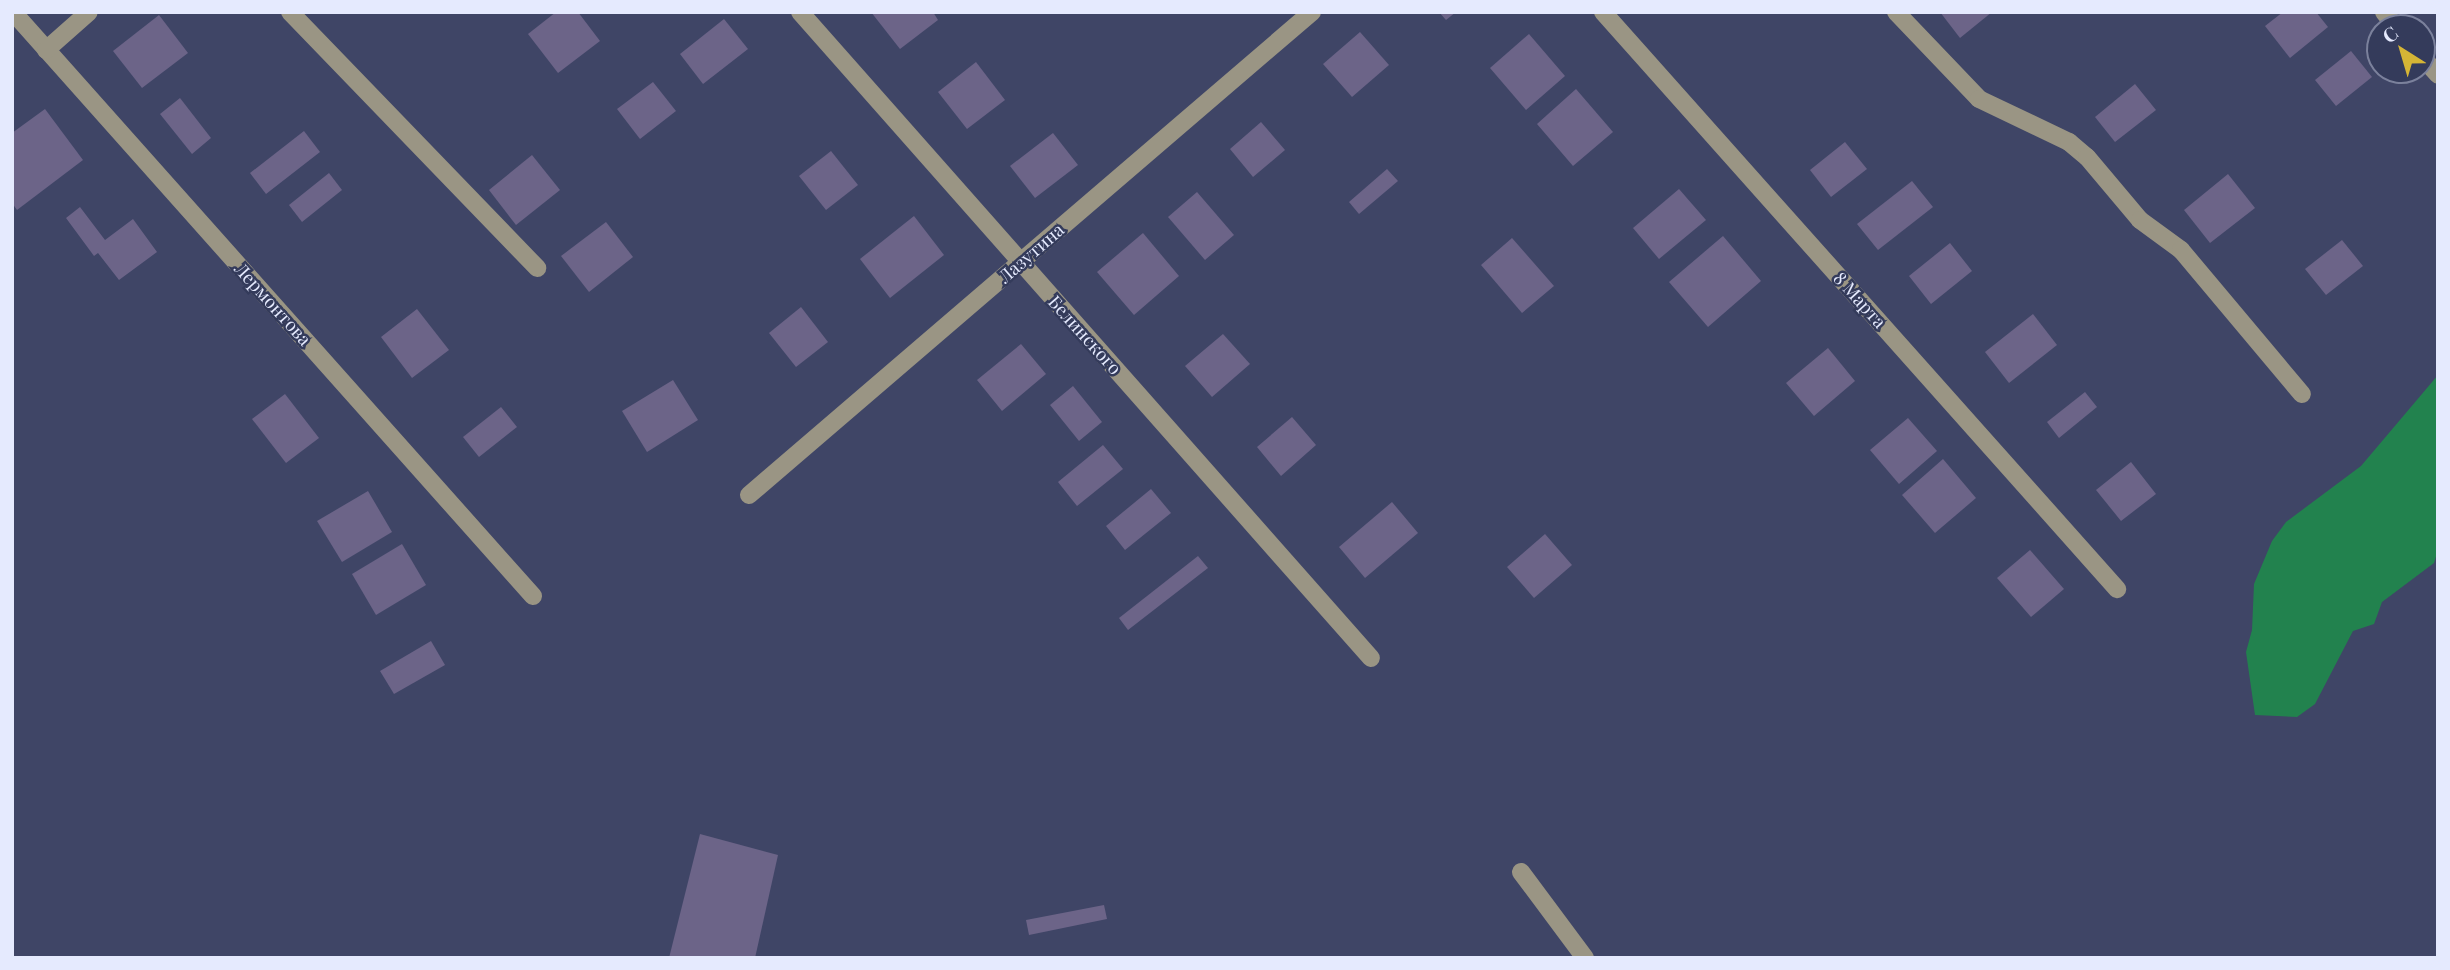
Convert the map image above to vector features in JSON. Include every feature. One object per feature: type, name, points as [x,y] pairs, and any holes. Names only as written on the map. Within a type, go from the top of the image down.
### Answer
[{"type":"street","name":"Лермонтова","points":[[13,12],[533,596]]},
{"type":"street","points":[[46,50],[89,12]]},
{"type":"street","points":[[290,12],[537,268]]},
{"type":"street","name":"Белинского","points":[[800,12],[1371,657]]},
{"type":"street","name":"Лазутина","points":[[749,495],[1312,12]]},
{"type":"street","name":"8 Марта","points":[[1603,12],[2117,589]]},
{"type":"street","points":[[1896,12],[1979,99],[2069,142],[2087,157],[2140,220],[2181,250],[2302,394]]},
{"type":"street","points":[[1521,872],[1585,958]]},
{"type":"shaded area","points":[[2438,375],[2438,550],[2434,563],[2382,602],[2374,624],[2353,631],[2315,704],[2297,717],[2255,715],[2246,652],[2252,630],[2254,584],[2272,541],[2286,522],[2361,466]]},
{"type":"building","points":[[556,12],[578,12],[600,41],[558,73],[528,34]]},
{"type":"building","points":[[871,12],[933,12],[938,20],[900,49]]},
{"type":"building","points":[[1439,12],[1456,12],[1446,20]]},
{"type":"building","points":[[1940,12],[1992,12],[1960,38]]},
{"type":"building","points":[[2283,12],[2316,12],[2328,27],[2290,58],[2265,26]]},
{"type":"building","points":[[159,15],[188,53],[142,88],[113,51]]},
{"type":"building","points":[[724,19],[748,49],[703,84],[680,54]]},
{"type":"building","points":[[1360,32],[1389,65],[1352,97],[1323,64]]},
{"type":"building","points":[[1529,34],[1565,76],[1526,110],[1490,68]]},
{"type":"building","points":[[2351,51],[2366,70],[2366,82],[2336,106],[2315,80]]},
{"type":"building","points":[[976,62],[1005,100],[967,129],[938,92]]},
{"type":"building","points":[[653,82],[676,111],[640,139],[617,109]]},
{"type":"building","points":[[2135,84],[2156,110],[2115,142],[2095,117]]},
{"type":"building","points":[[1576,89],[1613,132],[1573,166],[1537,124]]},
{"type":"building","points":[[180,98],[211,138],[192,154],[160,114]]},
{"type":"building","points":[[45,109],[83,160],[17,210],[12,203],[12,133]]},
{"type":"building","points":[[1261,122],[1285,150],[1253,177],[1230,149]]},
{"type":"building","points":[[304,131],[320,152],[266,194],[250,173]]},
{"type":"building","points":[[1053,133],[1078,165],[1035,198],[1010,166]]},
{"type":"building","points":[[1845,142],[1867,169],[1831,197],[1810,170]]},
{"type":"building","points":[[831,151],[858,185],[826,210],[799,176]]},
{"type":"building","points":[[532,155],[560,190],[516,225],[489,190]]},
{"type":"building","points":[[1387,169],[1398,181],[1359,214],[1349,202]]},
{"type":"building","points":[[329,173],[342,190],[302,222],[289,205]]},
{"type":"building","points":[[2228,174],[2255,208],[2210,243],[2184,210]]},
{"type":"building","points":[[1912,181],[1933,207],[1878,250],[1857,224]]},
{"type":"building","points":[[1679,189],[1706,220],[1659,259],[1633,228]]},
{"type":"building","points":[[1197,192],[1234,235],[1205,260],[1168,217]]},
{"type":"building","points":[[80,207],[105,240],[133,219],[157,252],[119,280],[98,253],[94,256],[66,218]]},
{"type":"building","points":[[914,216],[944,255],[890,298],[860,259]]},
{"type":"building","points":[[606,222],[633,257],[589,292],[561,256]]},
{"type":"building","points":[[1143,233],[1179,276],[1134,315],[1097,272]]},
{"type":"building","points":[[1723,236],[1761,281],[1708,327],[1669,282]]},
{"type":"building","points":[[1512,238],[1554,286],[1522,313],[1481,265]]},
{"type":"building","points":[[2342,240],[2363,266],[2326,295],[2305,269]]},
{"type":"building","points":[[1950,243],[1972,271],[1931,304],[1909,276]]},
{"type":"building","points":[[801,307],[828,342],[796,367],[769,333]]},
{"type":"building","points":[[417,309],[449,350],[412,378],[381,337]]},
{"type":"building","points":[[2033,314],[2057,345],[2009,383],[1985,352]]},
{"type":"building","points":[[1223,334],[1250,364],[1212,397],[1185,366]]},
{"type":"building","points":[[1021,344],[1046,374],[1002,411],[977,380]]},
{"type":"building","points":[[1828,348],[1855,381],[1814,416],[1786,383]]},
{"type":"building","points":[[673,380],[698,420],[647,452],[622,411]]},
{"type":"building","points":[[1073,386],[1102,422],[1079,441],[1050,405]]},
{"type":"building","points":[[2085,392],[2097,407],[2059,438],[2047,422]]},
{"type":"building","points":[[285,394],[319,438],[286,463],[252,419]]},
{"type":"building","points":[[501,407],[517,427],[479,457],[463,437]]},
{"type":"building","points":[[1292,417],[1316,445],[1281,476],[1257,447]]},
{"type":"building","points":[[1908,418],[1937,451],[1899,484],[1870,450]]},
{"type":"building","points":[[1103,445],[1123,469],[1077,506],[1058,482]]},
{"type":"building","points":[[1943,459],[1976,498],[1935,533],[1902,495]]},
{"type":"building","points":[[2131,462],[2156,494],[2121,521],[2096,490]]},
{"type":"building","points":[[1151,489],[1171,513],[1125,550],[1106,526]]},
{"type":"building","points":[[368,491],[392,532],[342,562],[317,521]]},
{"type":"building","points":[[1392,502],[1418,533],[1365,578],[1339,547]]},
{"type":"building","points":[[1545,534],[1572,565],[1534,598],[1507,567]]},
{"type":"building","points":[[402,544],[426,585],[376,615],[352,574]]},
{"type":"building","points":[[2030,550],[2064,589],[2031,617],[1997,578]]},
{"type":"building","points":[[1198,556],[1208,568],[1128,630],[1119,618]]},
{"type":"building","points":[[431,641],[445,665],[394,694],[380,671]]},
{"type":"building","points":[[700,834],[778,855],[755,958],[669,958]]},
{"type":"building","points":[[1104,905],[1107,919],[1029,935],[1026,920]]}]
